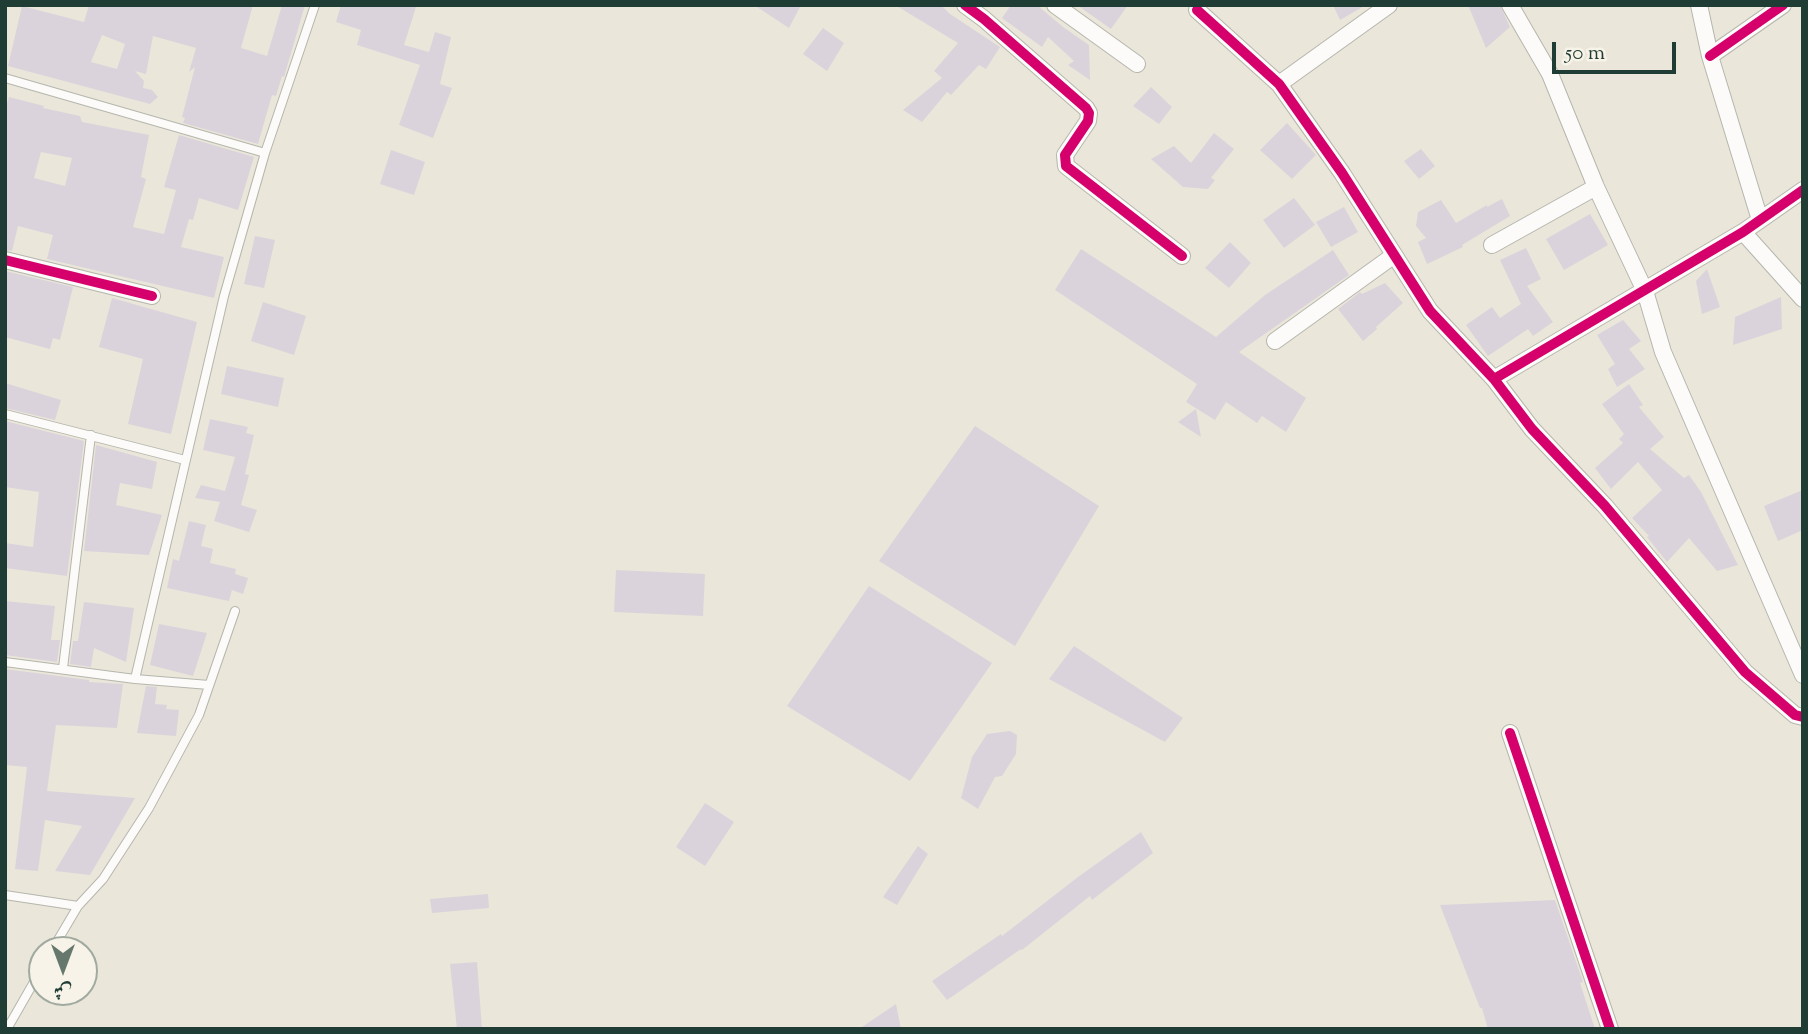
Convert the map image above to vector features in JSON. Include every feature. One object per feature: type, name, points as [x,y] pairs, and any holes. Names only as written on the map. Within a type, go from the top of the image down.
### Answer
[{"type":"street","points":[[965,5],[988,12],[1086,108],[1089,113],[1087,121],[1065,155],[1066,166],[1182,256]]},
{"type":"street","points":[[1055,5],[1136,64]]},
{"type":"street","points":[[1510,5],[1550,74],[1596,187],[1645,291],[1663,352],[1803,675]]},
{"type":"street","points":[[1699,5],[1710,56],[1760,220]]},
{"type":"street","points":[[1710,56],[1783,5]]},
{"type":"street","points":[[1279,84],[1388,6]]},
{"type":"street","points":[[1197,10],[1279,84],[1342,173],[1430,311],[1494,379],[1532,429],[1605,506],[1745,672],[1795,715],[1803,718]]},
{"type":"street","points":[[1492,245],[1596,187]]},
{"type":"street","points":[[1494,379],[1743,232],[1803,190]]},
{"type":"street","points":[[1743,232],[1803,299]]},
{"type":"street","points":[[1275,341],[1393,256]]},
{"type":"street","points":[[5,260],[152,296]]},
{"type":"street","points":[[1510,733],[1610,1029]]},
{"type":"lane","points":[[135,678],[224,296],[265,153],[315,5]]},
{"type":"lane","points":[[5,78],[265,153]]},
{"type":"lane","points":[[5,414],[185,460]]},
{"type":"lane","points":[[63,668],[91,435]]},
{"type":"lane","points":[[60,936],[78,906],[103,879],[149,808],[199,715],[235,611]]},
{"type":"lane","points":[[5,662],[209,685]]},
{"type":"lane","points":[[5,895],[78,906]]},
{"type":"lane","points":[[6,1029],[28,992]]},
{"type":"building","points":[[89,5],[253,5],[241,48],[267,56],[282,5],[305,5],[284,77],[282,76],[276,96],[272,95],[258,144],[183,123],[185,118],[182,117],[195,67],[189,72],[196,48],[153,36],[146,74],[135,71],[144,81],[143,88],[152,90],[158,97],[150,104],[8,66],[22,6],[84,22]],"holes":[[[102,35],[125,44],[117,69],[91,62]]]},
{"type":"building","points":[[341,5],[416,7],[404,45],[429,52],[435,32],[451,37],[440,84],[452,88],[433,138],[399,125],[420,65],[357,45],[361,30],[336,22]]},
{"type":"building","points":[[754,5],[801,5],[789,28]]},
{"type":"building","points":[[895,5],[941,5],[950,14],[1000,47],[986,69],[979,65],[951,95],[947,92],[922,122],[903,110],[942,78],[934,71],[958,43]]},
{"type":"building","points":[[1011,5],[1037,5],[1089,45],[1090,80],[1068,65],[1074,61],[1048,37],[1042,47],[1002,18]]},
{"type":"building","points":[[1077,5],[1128,5],[1111,29]]},
{"type":"building","points":[[1333,5],[1366,5],[1340,20]]},
{"type":"building","points":[[1468,5],[1500,5],[1510,27],[1486,48]]},
{"type":"building","points":[[823,28],[844,43],[827,71],[803,54]]},
{"type":"building","points":[[1151,87],[1172,107],[1159,124],[1133,106]]},
{"type":"building","points":[[9,97],[80,116],[82,122],[149,135],[141,177],[146,179],[133,227],[164,234],[176,190],[164,187],[179,135],[254,157],[238,210],[199,198],[193,220],[189,219],[181,247],[224,257],[214,298],[47,259],[53,235],[18,226],[12,251],[5,250],[5,110]],"holes":[[[41,152],[72,158],[65,186],[34,178]]]},
{"type":"building","points":[[1287,123],[1316,155],[1292,179],[1260,150]]},
{"type":"building","points":[[1214,133],[1234,149],[1211,178],[1215,180],[1208,189],[1183,187],[1151,159],[1174,146],[1191,163]]},
{"type":"building","points":[[1421,149],[1435,166],[1419,179],[1404,161]]},
{"type":"building","points":[[391,150],[425,162],[414,195],[380,184]]},
{"type":"building","points":[[1294,198],[1315,225],[1284,248],[1263,220]]},
{"type":"building","points":[[1502,199],[1510,216],[1462,245],[1463,247],[1427,264],[1418,242],[1426,238],[1416,226],[1418,212],[1441,200],[1456,223]]},
{"type":"building","points":[[1344,207],[1358,232],[1331,247],[1316,222]]},
{"type":"building","points":[[1590,214],[1608,245],[1564,270],[1546,239]]},
{"type":"building","points":[[255,236],[275,240],[264,288],[244,284]]},
{"type":"building","points":[[1230,242],[1251,263],[1229,288],[1205,268]]},
{"type":"building","points":[[1526,248],[1541,279],[1527,286],[1553,322],[1533,336],[1528,329],[1488,356],[1466,325],[1492,307],[1500,318],[1521,304],[1500,260]]},
{"type":"building","points":[[1081,249],[1216,337],[1265,295],[1333,250],[1349,275],[1239,352],[1306,398],[1286,432],[1262,416],[1257,423],[1226,402],[1215,420],[1186,402],[1197,384],[1055,290]]},
{"type":"building","points":[[1707,269],[1720,307],[1702,314],[1696,281]]},
{"type":"building","points":[[5,271],[73,287],[60,340],[53,338],[50,349],[5,337]]},
{"type":"building","points":[[1385,283],[1403,303],[1363,341],[1338,309],[1360,292],[1362,294]]},
{"type":"building","points":[[1781,297],[1782,329],[1733,345],[1735,317]]},
{"type":"building","points":[[112,298],[197,322],[171,434],[128,424],[143,359],[99,347]]},
{"type":"building","points":[[263,302],[306,316],[294,355],[251,341]]},
{"type":"building","points":[[1623,320],[1641,341],[1629,349],[1645,369],[1617,387],[1608,369],[1615,364],[1597,335]]},
{"type":"building","points":[[227,366],[284,378],[278,407],[221,394]]},
{"type":"building","points":[[5,383],[61,400],[55,420],[5,408]]},
{"type":"building","points":[[1629,384],[1643,405],[1639,407],[1664,437],[1650,449],[1684,478],[1689,475],[1701,492],[1738,565],[1717,571],[1689,538],[1667,562],[1632,518],[1662,490],[1638,462],[1611,489],[1595,468],[1623,443],[1619,439],[1624,434],[1602,404]]},
{"type":"building","points":[[1196,409],[1201,437],[1178,422]]},
{"type":"building","points":[[210,419],[248,427],[246,433],[254,435],[245,474],[249,475],[241,505],[257,510],[249,532],[214,521],[220,502],[195,498],[201,485],[225,491],[235,457],[203,450]]},
{"type":"building","points":[[5,421],[84,441],[67,576],[5,568],[5,543],[33,547],[39,492],[5,487]]},
{"type":"building","points":[[975,426],[1099,506],[1015,646],[879,561]]},
{"type":"building","points":[[96,445],[157,462],[152,489],[120,483],[116,505],[162,515],[149,555],[84,551]]},
{"type":"building","points":[[1803,490],[1803,530],[1778,541],[1764,506]]},
{"type":"building","points":[[189,521],[206,525],[201,546],[213,549],[210,563],[236,569],[235,574],[248,578],[243,594],[232,590],[229,601],[167,588],[173,559],[179,561]]},
{"type":"building","points":[[616,570],[705,574],[703,616],[614,612]]},
{"type":"building","points":[[869,586],[992,663],[910,781],[787,706]]},
{"type":"building","points":[[5,601],[55,606],[51,640],[60,640],[57,662],[5,655]]},
{"type":"building","points":[[84,602],[134,608],[126,662],[94,648],[91,667],[70,664],[73,641],[78,641]]},
{"type":"building","points":[[159,624],[207,633],[193,676],[150,665]]},
{"type":"building","points":[[1074,646],[1183,718],[1165,742],[1049,679]]},
{"type":"building","points":[[5,669],[89,682],[123,684],[117,728],[56,725],[47,791],[135,798],[90,875],[55,871],[82,826],[45,820],[38,871],[15,869],[27,767],[5,765]]},
{"type":"building","points":[[146,686],[157,687],[155,704],[167,705],[166,709],[179,710],[176,736],[137,733]]},
{"type":"building","points":[[1010,731],[1017,735],[1016,754],[1002,776],[995,777],[978,809],[961,798],[972,757],[987,734]]},
{"type":"building","points":[[705,803],[734,822],[705,866],[676,847]]},
{"type":"building","points":[[1141,832],[1153,853],[1092,900],[1090,896],[1022,950],[947,1000],[932,981],[1001,934],[1002,936]]},
{"type":"building","points":[[918,846],[928,854],[897,905],[883,897]]},
{"type":"building","points":[[488,894],[489,908],[432,913],[430,899]]},
{"type":"building","points":[[1555,900],[1583,982],[1580,983],[1595,1029],[1488,1029],[1440,905]]},
{"type":"building","points":[[477,962],[482,1029],[457,1029],[450,964]]},
{"type":"building","points":[[896,1004],[901,1029],[859,1029]]},
{"type":"cycle path","points":[[965,5],[1086,108],[1089,113],[1088,121],[1065,155],[1066,166],[1182,256]]},
{"type":"cycle path","points":[[1710,56],[1783,5]]},
{"type":"cycle path","points":[[1197,10],[1279,84],[1342,173],[1430,311],[1494,379],[1532,429],[1605,506],[1745,672],[1795,715],[1803,717]]},
{"type":"cycle path","points":[[1494,379],[1743,232],[1803,190]]},
{"type":"cycle path","points":[[5,260],[152,296]]},
{"type":"cycle path","points":[[1510,733],[1610,1029]]}]
